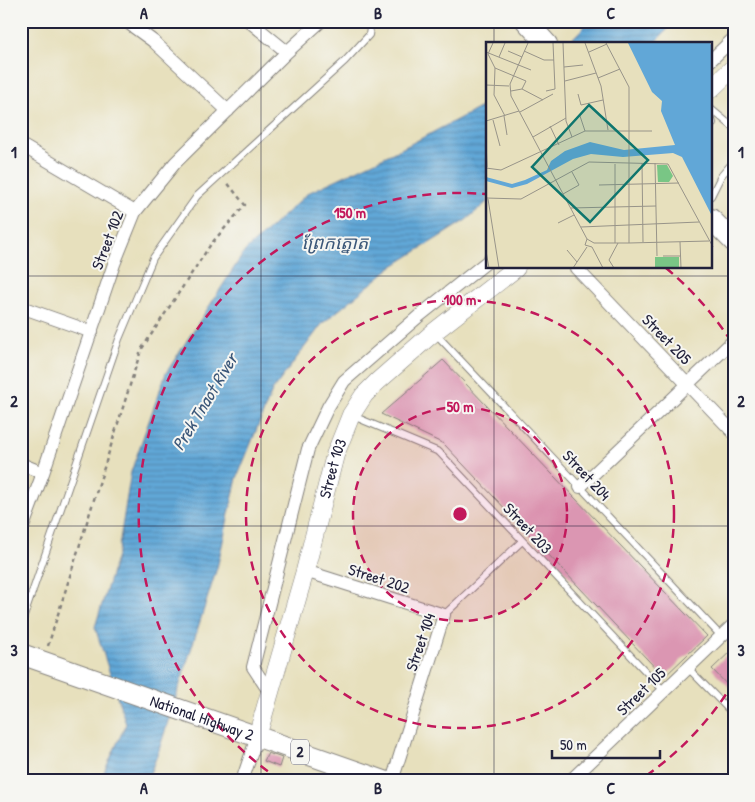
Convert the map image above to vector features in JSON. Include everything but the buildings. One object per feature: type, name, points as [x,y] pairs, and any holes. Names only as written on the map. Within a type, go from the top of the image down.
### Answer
[{"type":"main road","points":[[526,21],[545,42]]},
{"type":"main road","points":[[712,220],[734,242]]},
{"type":"main road","name":"National Highway 2","points":[[21,654],[384,781]]},
{"type":"street","points":[[249,21],[288,52]]},
{"type":"street","name":"Street 102","points":[[21,532],[92,332],[114,264],[135,212],[176,163],[321,21]]},
{"type":"street","points":[[131,25],[153,41],[228,111]]},
{"type":"street","points":[[712,59],[734,38]]},
{"type":"street","points":[[712,88],[734,67]]},
{"type":"street","points":[[21,145],[135,212]]},
{"type":"street","points":[[270,693],[253,667],[308,449],[328,406],[344,381],[419,316],[486,263]]},
{"type":"street","name":"Street 103","points":[[257,737],[336,455],[351,415],[364,395],[434,332],[515,269]]},
{"type":"street","name":"Street 205","points":[[577,269],[734,433]]},
{"type":"street","points":[[21,307],[92,332]]},
{"type":"street","points":[[580,487],[734,340]]},
{"type":"street","points":[[21,464],[43,473]]},
{"type":"street","name":"Street 202","points":[[305,571],[444,616]]},
{"type":"street","name":"Street 104","points":[[392,781],[444,616]]},
{"type":"street","name":"Street 105","points":[[570,781],[734,624]]},
{"type":"street","points":[[242,781],[257,737]]},
{"type":"lane","points":[[21,626],[119,339],[153,258],[197,196],[345,61],[369,35],[371,21]]},
{"type":"lane","points":[[712,110],[734,128]]},
{"type":"lane","points":[[712,194],[721,176],[734,161]]},
{"type":"lane","name":"Street 204","points":[[434,332],[721,636]]},
{"type":"lane","name":"Street 203","points":[[351,415],[439,452],[664,691]]},
{"type":"lane","name":"Street 104","points":[[444,616],[522,542]]},
{"type":"lane","points":[[688,668],[734,715]]},
{"type":"path","points":[[48,663],[140,350],[211,244],[245,205],[220,174]]},
{"type":"water","points":[[590,21],[676,21],[655,42],[569,42]]},
{"type":"water","name":"ព្រែកត្នោត","points":[[486,105],[486,203],[466,220],[390,268],[322,324],[272,391],[237,478],[217,568],[158,753],[147,781],[100,781],[126,724],[95,627],[118,552],[131,472],[166,373],[245,251],[308,193],[401,149]]},
{"type":"water label","name":"Prek Tnaot River","points":[[205,402]]}]
